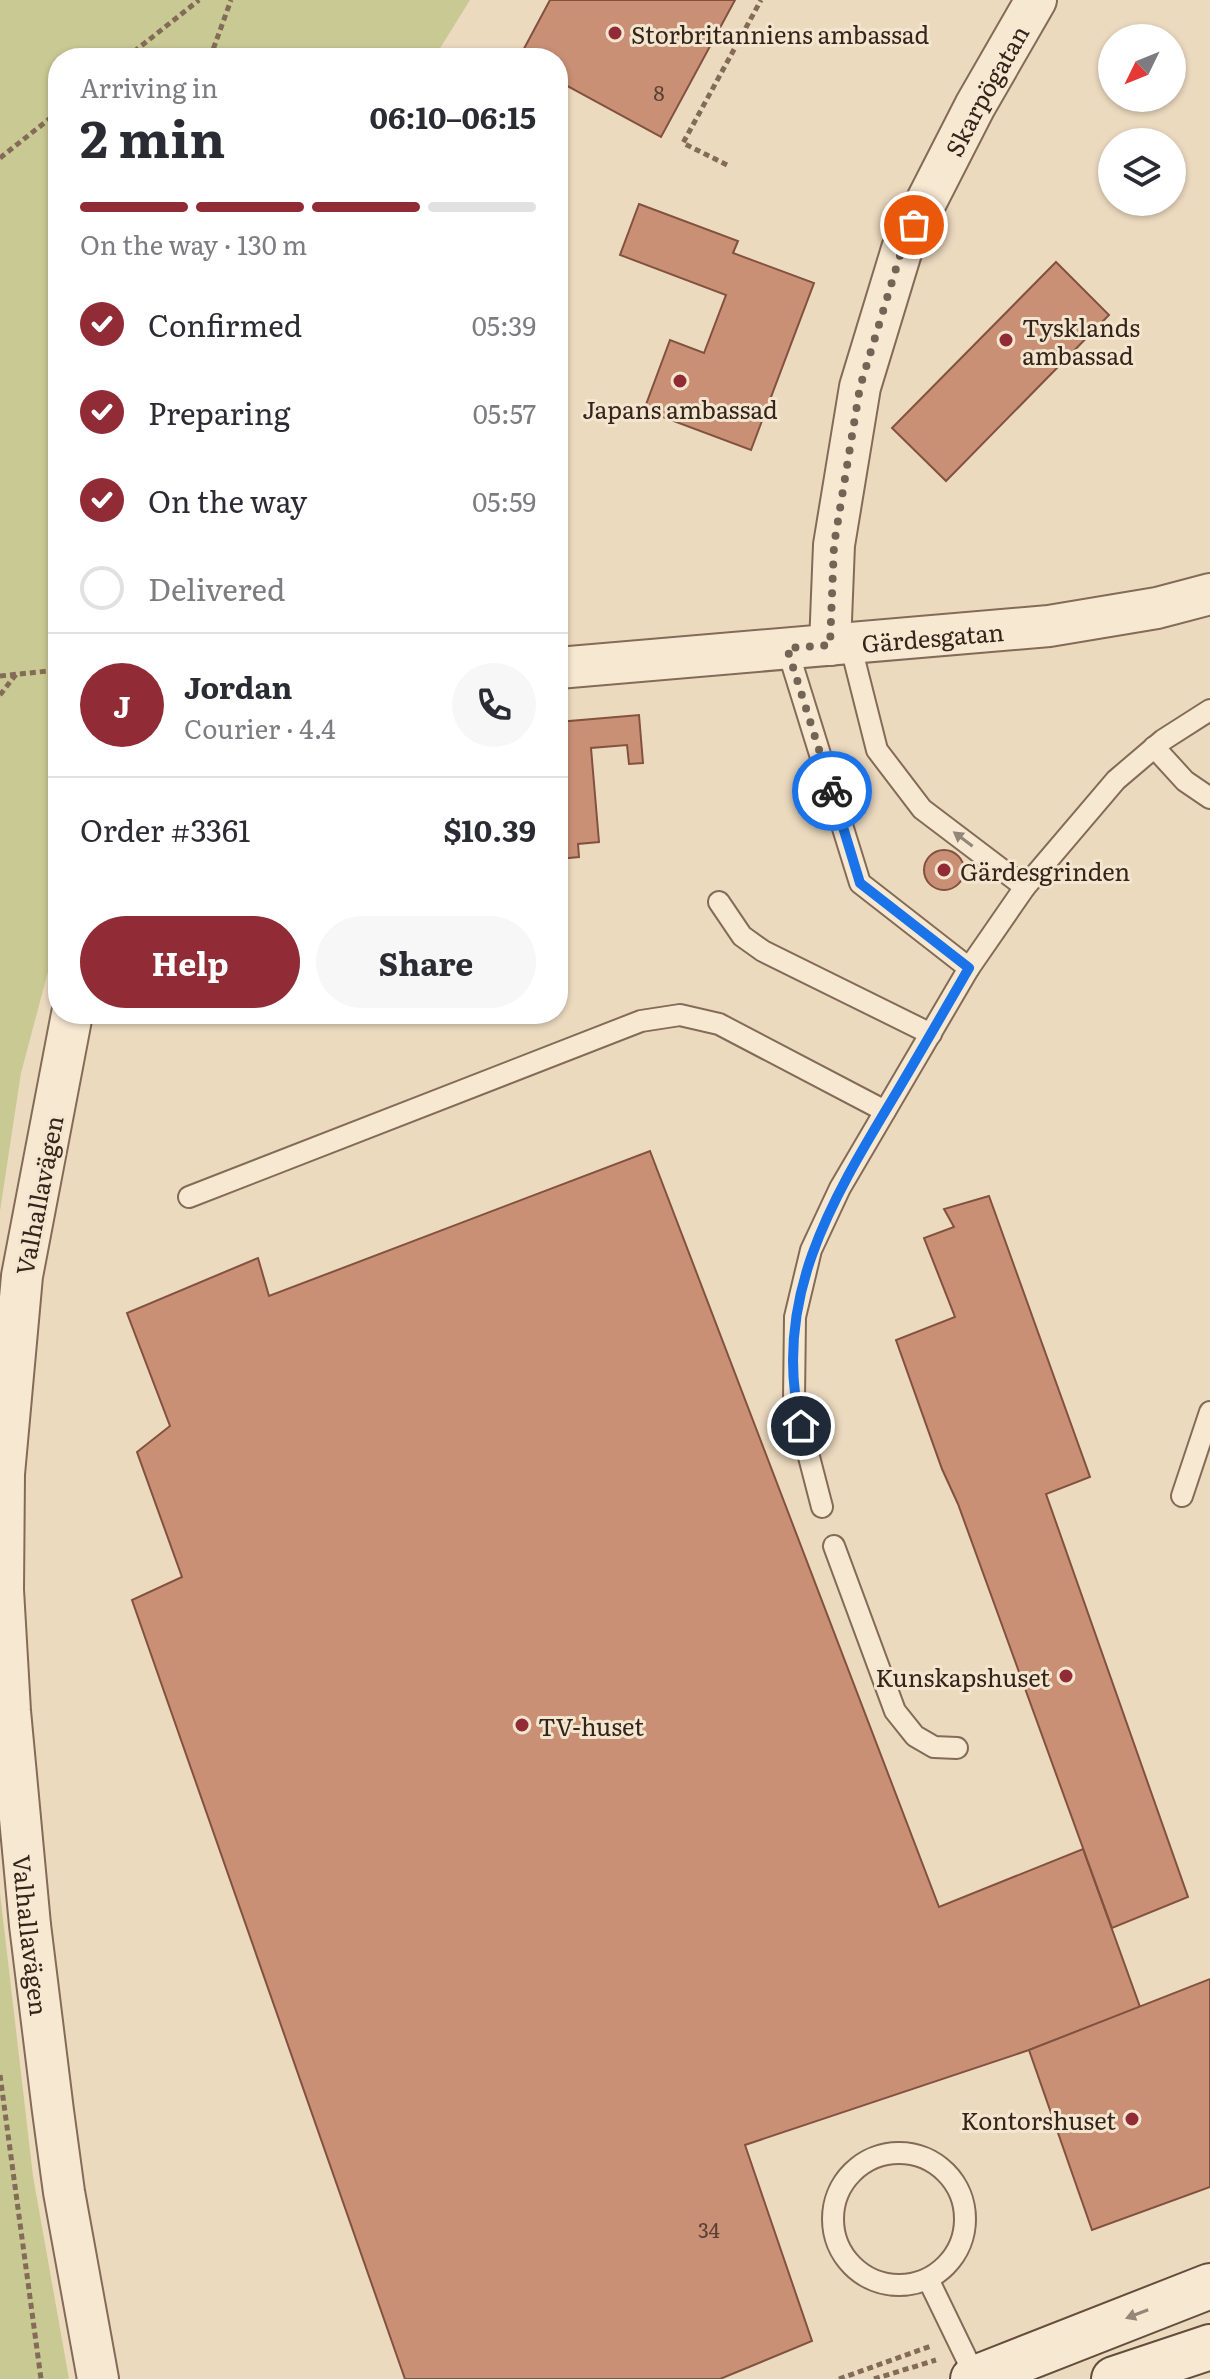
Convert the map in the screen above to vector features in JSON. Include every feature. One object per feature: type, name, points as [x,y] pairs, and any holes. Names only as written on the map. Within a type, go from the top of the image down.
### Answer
[{"type":"street","name":"Skarpögatan","points":[[840,644],[834,545],[860,387],[902,249],[975,106],[1036,0]]},
{"type":"street","name":"Gärdesgatan","points":[[568,667],[1049,626],[1157,608],[1210,594]]},
{"type":"street","name":"Valhallavägen","points":[[70,1024],[22,1276],[4,1474],[3,1590],[11,1726],[30,1925],[64,2192],[98,2379]]},
{"type":"street","points":[[975,2379],[1210,2286]]},
{"type":"street","points":[[1114,2379],[1210,2347]]},
{"type":"lane","points":[[840,644],[877,750],[922,809],[1025,887]]},
{"type":"lane","points":[[787,648],[860,883],[969,968]]},
{"type":"lane","points":[[822,1507],[794,1399],[795,1317],[811,1250],[840,1188],[969,968],[1025,887],[1116,780],[1154,747],[1210,710]]},
{"type":"lane","points":[[1154,747],[1185,781],[1210,798]]},
{"type":"lane","points":[[719,902],[742,936],[763,951],[931,1034]]},
{"type":"lane","points":[[189,1197],[641,1021],[680,1015],[719,1024],[885,1111]]},
{"type":"lane","points":[[1182,1496],[1210,1412]]},
{"type":"lane","points":[[834,1546],[895,1711],[915,1736],[934,1747],[957,1748]]},
{"type":"lane","points":[[889,2154],[910,2154],[930,2160],[947,2172],[958,2190],[965,2210],[964,2231],[957,2250],[945,2267],[928,2279],[906,2285],[883,2283],[862,2274],[846,2258],[836,2237],[833,2215],[839,2192],[851,2174],[869,2160],[889,2154]]},
{"type":"lane","points":[[928,2279],[975,2379]]},
{"type":"path","points":[[139,48],[199,0]]},
{"type":"path","points":[[214,48],[231,0]]},
{"type":"path","points":[[727,165],[683,143],[761,0]]},
{"type":"path","points":[[0,158],[48,120]]},
{"type":"path","points":[[0,676],[48,670]]},
{"type":"path","points":[[0,695],[17,672]]},
{"type":"path","points":[[0,2075],[41,2379]]},
{"type":"path","points":[[895,2371],[898,2379]]},
{"type":"green space","points":[[0,0],[470,0],[440,48],[48,48],[48,972],[21,1073],[0,1211]]},
{"type":"green space","points":[[0,1893],[33,2176],[69,2379],[0,2379]]},
{"type":"building","points":[[550,0],[735,0],[661,137],[568,86],[568,48],[524,48]]},
{"type":"building","points":[[639,204],[738,241],[733,253],[814,283],[751,450],[644,410],[670,340],[704,353],[726,295],[620,255]]},
{"type":"building","points":[[1056,262],[1109,315],[946,481],[892,428]]},
{"type":"building","points":[[639,715],[643,763],[629,764],[627,745],[591,748],[599,842],[578,844],[579,857],[568,858],[568,721]]},
{"type":"building","name":"Gärdesgrinden","points":[[944,850],[958,856],[964,870],[958,884],[944,890],[930,884],[924,870],[930,856]]},
{"type":"building","name":"TV-huset","points":[[650,1151],[939,1907],[1083,1849],[1140,2007],[1029,2050],[745,2145],[812,2341],[720,2379],[405,2379],[132,1600],[182,1577],[137,1452],[170,1426],[127,1313],[258,1258],[269,1296]]},
{"type":"building","name":"Kunskapshuset","points":[[989,1196],[1090,1477],[1046,1494],[1188,1897],[1112,1928],[896,1340],[955,1317],[924,1238],[954,1227],[944,1209]]},
{"type":"building","name":"Kontorshuset","points":[[1210,1979],[1210,2187],[1092,2230],[1029,2050]]},
{"type":"way so far","points":[[832,791],[787,648],[830,645],[834,545],[860,387],[902,249],[914,225]]},
{"type":"place","name":"Storbritanniens ambassad","points":[[615,33]]},
{"type":"place","name":"Tysklands ambassad","points":[[1006,340]]},
{"type":"place","name":"Japans ambassad","points":[[680,381]]},
{"type":"place","name":"Gärdesgrinden","points":[[944,870]]},
{"type":"place","name":"Kunskapshuset","points":[[1066,1676]]},
{"type":"place","name":"TV-huset","points":[[522,1725]]},
{"type":"place","name":"Kontorshuset","points":[[1132,2119]]},
{"type":"route","points":[[801,1426],[794,1399],[795,1317],[811,1250],[840,1188],[969,968],[860,883],[832,791]]}]
